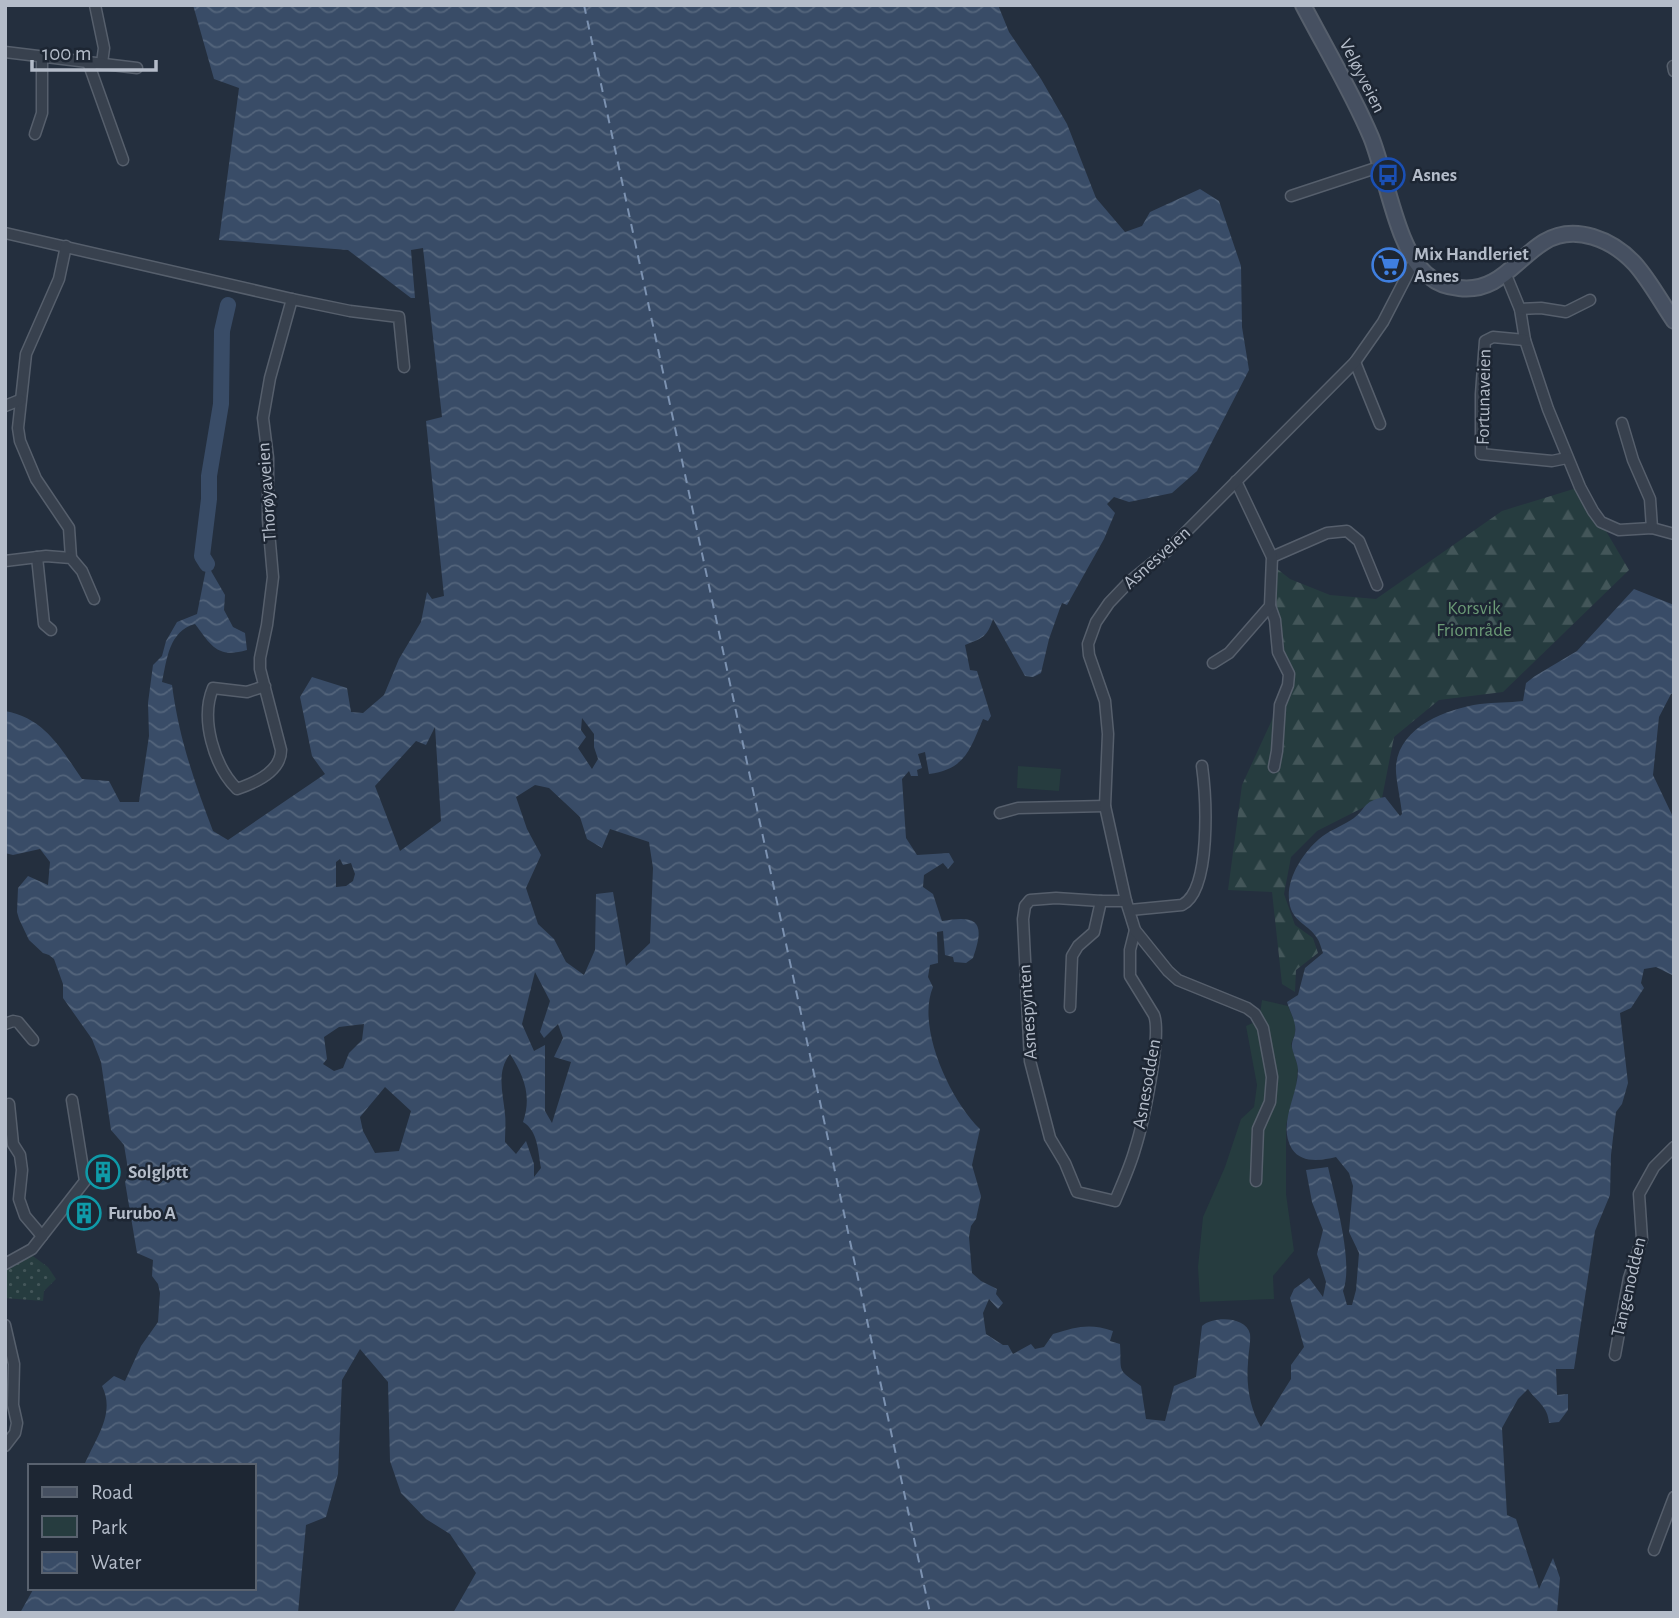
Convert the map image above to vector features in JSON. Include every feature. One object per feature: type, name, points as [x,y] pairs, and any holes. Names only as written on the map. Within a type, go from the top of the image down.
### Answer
[{"type":"main road","name":"Veløyveien","points":[[1303,5],[1363,121],[1382,166],[1414,262]]},
{"type":"main road","points":[[1414,262],[1430,278],[1452,288],[1481,288],[1506,275],[1545,242],[1566,235],[1589,236],[1612,244],[1635,264],[1674,321]]},
{"type":"street","points":[[96,5],[103,48],[102,63]]},
{"type":"street","points":[[5,52],[136,68]]},
{"type":"street","points":[[35,134],[42,113],[43,57]]},
{"type":"street","points":[[88,62],[122,160]]},
{"type":"street","points":[[1291,196],[1382,166]]},
{"type":"street","points":[[5,233],[292,299],[350,311],[400,317],[404,367]]},
{"type":"street","points":[[66,246],[59,279],[26,354],[18,428],[20,440],[36,479],[67,525],[71,558]]},
{"type":"street","name":"Asnesveien","points":[[1256,1181],[1258,1129],[1270,1102],[1272,1087],[1270,1064],[1259,1020],[1247,1008],[1178,980],[1135,930],[1105,806],[1107,716],[1100,681],[1089,655],[1088,644],[1090,634],[1109,603],[1167,551],[1355,362],[1383,322],[1414,262]]},
{"type":"street","points":[[1506,275],[1520,310],[1525,340],[1540,387],[1567,458],[1581,490],[1601,522],[1619,530],[1652,528],[1674,534]]},
{"type":"street","name":"Thorøyaveien","points":[[265,687],[247,692],[214,688],[210,696],[208,716],[216,754],[237,789],[272,770],[281,757],[260,658],[273,577],[268,520],[268,458],[263,418],[270,377],[292,299]]},
{"type":"street","points":[[1520,310],[1541,308],[1566,312],[1590,300]]},
{"type":"street","name":"Fortunaveien","points":[[1525,340],[1493,337],[1485,341],[1481,394],[1481,454],[1552,460],[1567,458]]},
{"type":"street","points":[[1355,362],[1380,424]]},
{"type":"street","points":[[5,406],[20,400]]},
{"type":"street","points":[[1622,423],[1633,460],[1650,499],[1652,528]]},
{"type":"street","points":[[1236,481],[1272,557],[1270,606],[1275,620],[1278,652],[1289,674],[1288,685],[1280,705],[1274,767]]},
{"type":"street","points":[[1272,557],[1327,533],[1347,531],[1359,541],[1377,585]]},
{"type":"street","points":[[37,557],[44,624],[51,631]]},
{"type":"street","points":[[5,561],[37,557],[71,558],[82,571],[94,599]]},
{"type":"street","points":[[1213,663],[1229,653],[1270,606]]},
{"type":"street","name":"Asnespynten","points":[[1115,1200],[1077,1192],[1051,1138],[1030,1061],[1023,919],[1025,906],[1030,900],[1056,898],[1128,906],[1182,905],[1188,902],[1200,880],[1206,812],[1202,766]]},
{"type":"street","points":[[1000,813],[1018,808],[1105,806]]},
{"type":"street","points":[[1070,1007],[1072,956],[1078,946],[1094,932],[1101,901]]},
{"type":"street","name":"Asnesodden","points":[[1115,1200],[1135,1149],[1157,1045],[1157,1021],[1130,976],[1130,950],[1135,930]]},
{"type":"street","points":[[5,1024],[18,1022],[33,1040]]},
{"type":"street","points":[[5,1264],[32,1249],[85,1181],[72,1100]]},
{"type":"street","points":[[9,1104],[13,1144],[20,1155],[22,1170],[19,1199],[25,1216],[42,1236]]},
{"type":"street","name":"Tangenodden","points":[[1615,1355],[1629,1278],[1642,1239],[1639,1194],[1654,1167],[1674,1147]]},
{"type":"street","points":[[5,1325],[14,1364],[13,1405],[17,1423],[15,1433],[5,1446]]},
{"type":"street","points":[[1654,1550],[1674,1497]]},
{"type":"green space","name":"Korsvik Friområde","points":[[1580,487],[1629,570],[1503,692],[1439,700],[1394,737],[1382,798],[1317,831],[1291,857],[1284,894],[1295,925],[1313,938],[1318,953],[1296,970],[1295,992],[1282,984],[1272,892],[1228,890],[1242,785],[1288,685],[1279,656],[1271,564],[1290,579],[1330,595],[1376,599],[1502,511]]},
{"type":"green space","points":[[1018,766],[1061,769],[1059,791],[1017,788]]},
{"type":"green space","points":[[1262,1000],[1288,1006],[1295,1023],[1291,1044],[1298,1067],[1286,1125],[1286,1194],[1294,1251],[1273,1276],[1274,1299],[1200,1302],[1198,1267],[1203,1217],[1225,1167],[1241,1119],[1254,1107],[1257,1085],[1246,1026],[1259,1020]]},
{"type":"green space","points":[[30,1254],[48,1267],[56,1279],[44,1291],[43,1301],[5,1298],[5,1266]]},
{"type":"water","points":[[193,5],[998,5],[1009,32],[1067,124],[1096,198],[1125,232],[1142,226],[1150,212],[1200,189],[1219,201],[1241,266],[1242,327],[1249,370],[1197,471],[1172,493],[1129,502],[1114,497],[1107,504],[1115,513],[1104,539],[1067,605],[1062,603],[1049,639],[1041,673],[1033,677],[1025,676],[993,619],[984,636],[965,645],[970,670],[977,671],[991,716],[988,721],[983,719],[965,756],[951,768],[929,774],[925,752],[918,754],[922,768],[917,770],[918,776],[911,776],[909,771],[902,779],[906,838],[917,855],[949,853],[954,862],[948,869],[943,863],[924,875],[923,887],[933,894],[942,921],[971,920],[978,928],[979,936],[973,958],[966,963],[954,962],[953,957],[945,955],[943,931],[937,932],[938,963],[930,965],[928,977],[933,987],[929,1003],[932,1042],[947,1082],[980,1129],[972,1165],[981,1196],[969,1237],[972,1273],[997,1289],[996,1294],[1003,1303],[998,1309],[989,1299],[983,1313],[986,1334],[1003,1345],[1008,1345],[1013,1354],[1031,1344],[1035,1349],[1044,1347],[1053,1334],[1069,1329],[1090,1327],[1113,1331],[1110,1341],[1120,1344],[1123,1372],[1141,1386],[1146,1419],[1165,1421],[1174,1386],[1196,1377],[1202,1326],[1221,1319],[1242,1324],[1250,1334],[1248,1388],[1261,1427],[1291,1379],[1291,1365],[1304,1347],[1290,1298],[1294,1289],[1309,1278],[1323,1297],[1326,1282],[1317,1254],[1323,1230],[1312,1202],[1306,1170],[1328,1167],[1345,1248],[1346,1279],[1343,1291],[1347,1305],[1352,1305],[1359,1253],[1349,1232],[1353,1186],[1349,1173],[1336,1157],[1317,1160],[1300,1157],[1292,1149],[1288,1139],[1287,1120],[1298,1070],[1292,1047],[1295,1025],[1287,1002],[1298,995],[1305,968],[1323,953],[1317,938],[1295,916],[1290,906],[1289,888],[1300,861],[1319,839],[1351,820],[1372,801],[1385,797],[1400,816],[1402,814],[1396,771],[1399,752],[1415,731],[1426,722],[1467,706],[1523,701],[1526,683],[1577,651],[1634,589],[1674,605],[1674,693],[1659,717],[1653,775],[1674,819],[1674,976],[1656,967],[1644,969],[1641,983],[1644,988],[1631,1008],[1620,1013],[1628,1083],[1622,1104],[1616,1112],[1610,1195],[1595,1231],[1574,1369],[1556,1369],[1557,1395],[1568,1394],[1568,1410],[1559,1422],[1549,1423],[1544,1408],[1528,1389],[1518,1399],[1502,1428],[1507,1515],[1516,1519],[1539,1589],[1553,1558],[1560,1578],[1557,1613],[453,1613],[476,1573],[450,1534],[426,1519],[401,1493],[390,1461],[388,1382],[360,1349],[342,1380],[338,1474],[326,1517],[306,1525],[298,1613],[20,1613],[33,1590],[256,1590],[256,1464],[85,1464],[102,1426],[107,1407],[102,1386],[114,1376],[125,1381],[141,1346],[158,1322],[160,1293],[152,1276],[153,1260],[137,1253],[125,1182],[129,1175],[124,1145],[111,1130],[101,1062],[92,1039],[63,998],[63,984],[54,959],[29,940],[17,912],[18,888],[28,876],[48,885],[50,862],[40,849],[13,855],[5,853],[5,711],[31,720],[51,736],[82,779],[109,781],[120,802],[139,802],[149,736],[148,703],[153,665],[162,656],[166,641],[177,622],[197,614],[207,564],[225,595],[224,610],[233,627],[245,633],[247,650],[228,653],[216,648],[195,624],[174,639],[162,682],[172,685],[188,759],[213,831],[228,840],[325,774],[312,756],[300,697],[312,677],[347,688],[351,712],[363,713],[384,695],[399,659],[421,622],[427,592],[432,599],[444,596],[426,421],[442,417],[423,248],[411,250],[415,298],[411,298],[348,250],[219,240],[239,88],[214,79]],"holes":[[[582,718],[594,734],[598,759],[592,769],[578,748],[586,737],[581,730]],[[435,727],[441,821],[400,851],[375,786],[416,741],[426,745]],[[535,785],[549,788],[580,817],[587,839],[602,848],[610,829],[649,842],[653,868],[650,943],[626,966],[613,892],[596,894],[595,950],[584,975],[566,962],[554,939],[538,924],[526,888],[541,855],[527,829],[516,797]],[[340,859],[343,865],[351,863],[355,874],[353,881],[346,886],[336,887],[336,862]],[[535,972],[550,1001],[540,1032],[544,1038],[558,1024],[563,1038],[554,1057],[571,1062],[552,1123],[545,1111],[545,1045],[534,1051],[522,1024]],[[364,1024],[362,1040],[349,1053],[343,1068],[334,1071],[323,1064],[327,1059],[324,1037],[339,1027]],[[510,1054],[525,1086],[527,1104],[523,1122],[534,1136],[541,1168],[534,1177],[534,1164],[526,1141],[516,1154],[505,1142],[502,1075]],[[385,1087],[411,1111],[399,1151],[375,1153],[363,1131],[360,1117]]]},
{"type":"waterway","points":[[207,564],[202,556],[209,476],[221,404],[222,331],[228,305]]},
{"type":"ferry route","points":[[584,5],[930,1613]]},
{"type":"place","name":"Asnes","points":[[1388,175]]},
{"type":"place","name":"Mix Handleriet Asnes","points":[[1389,265]]},
{"type":"place","name":"Solgløtt","points":[[103,1172]]},
{"type":"place","name":"Furubo A","points":[[84,1213]]}]
